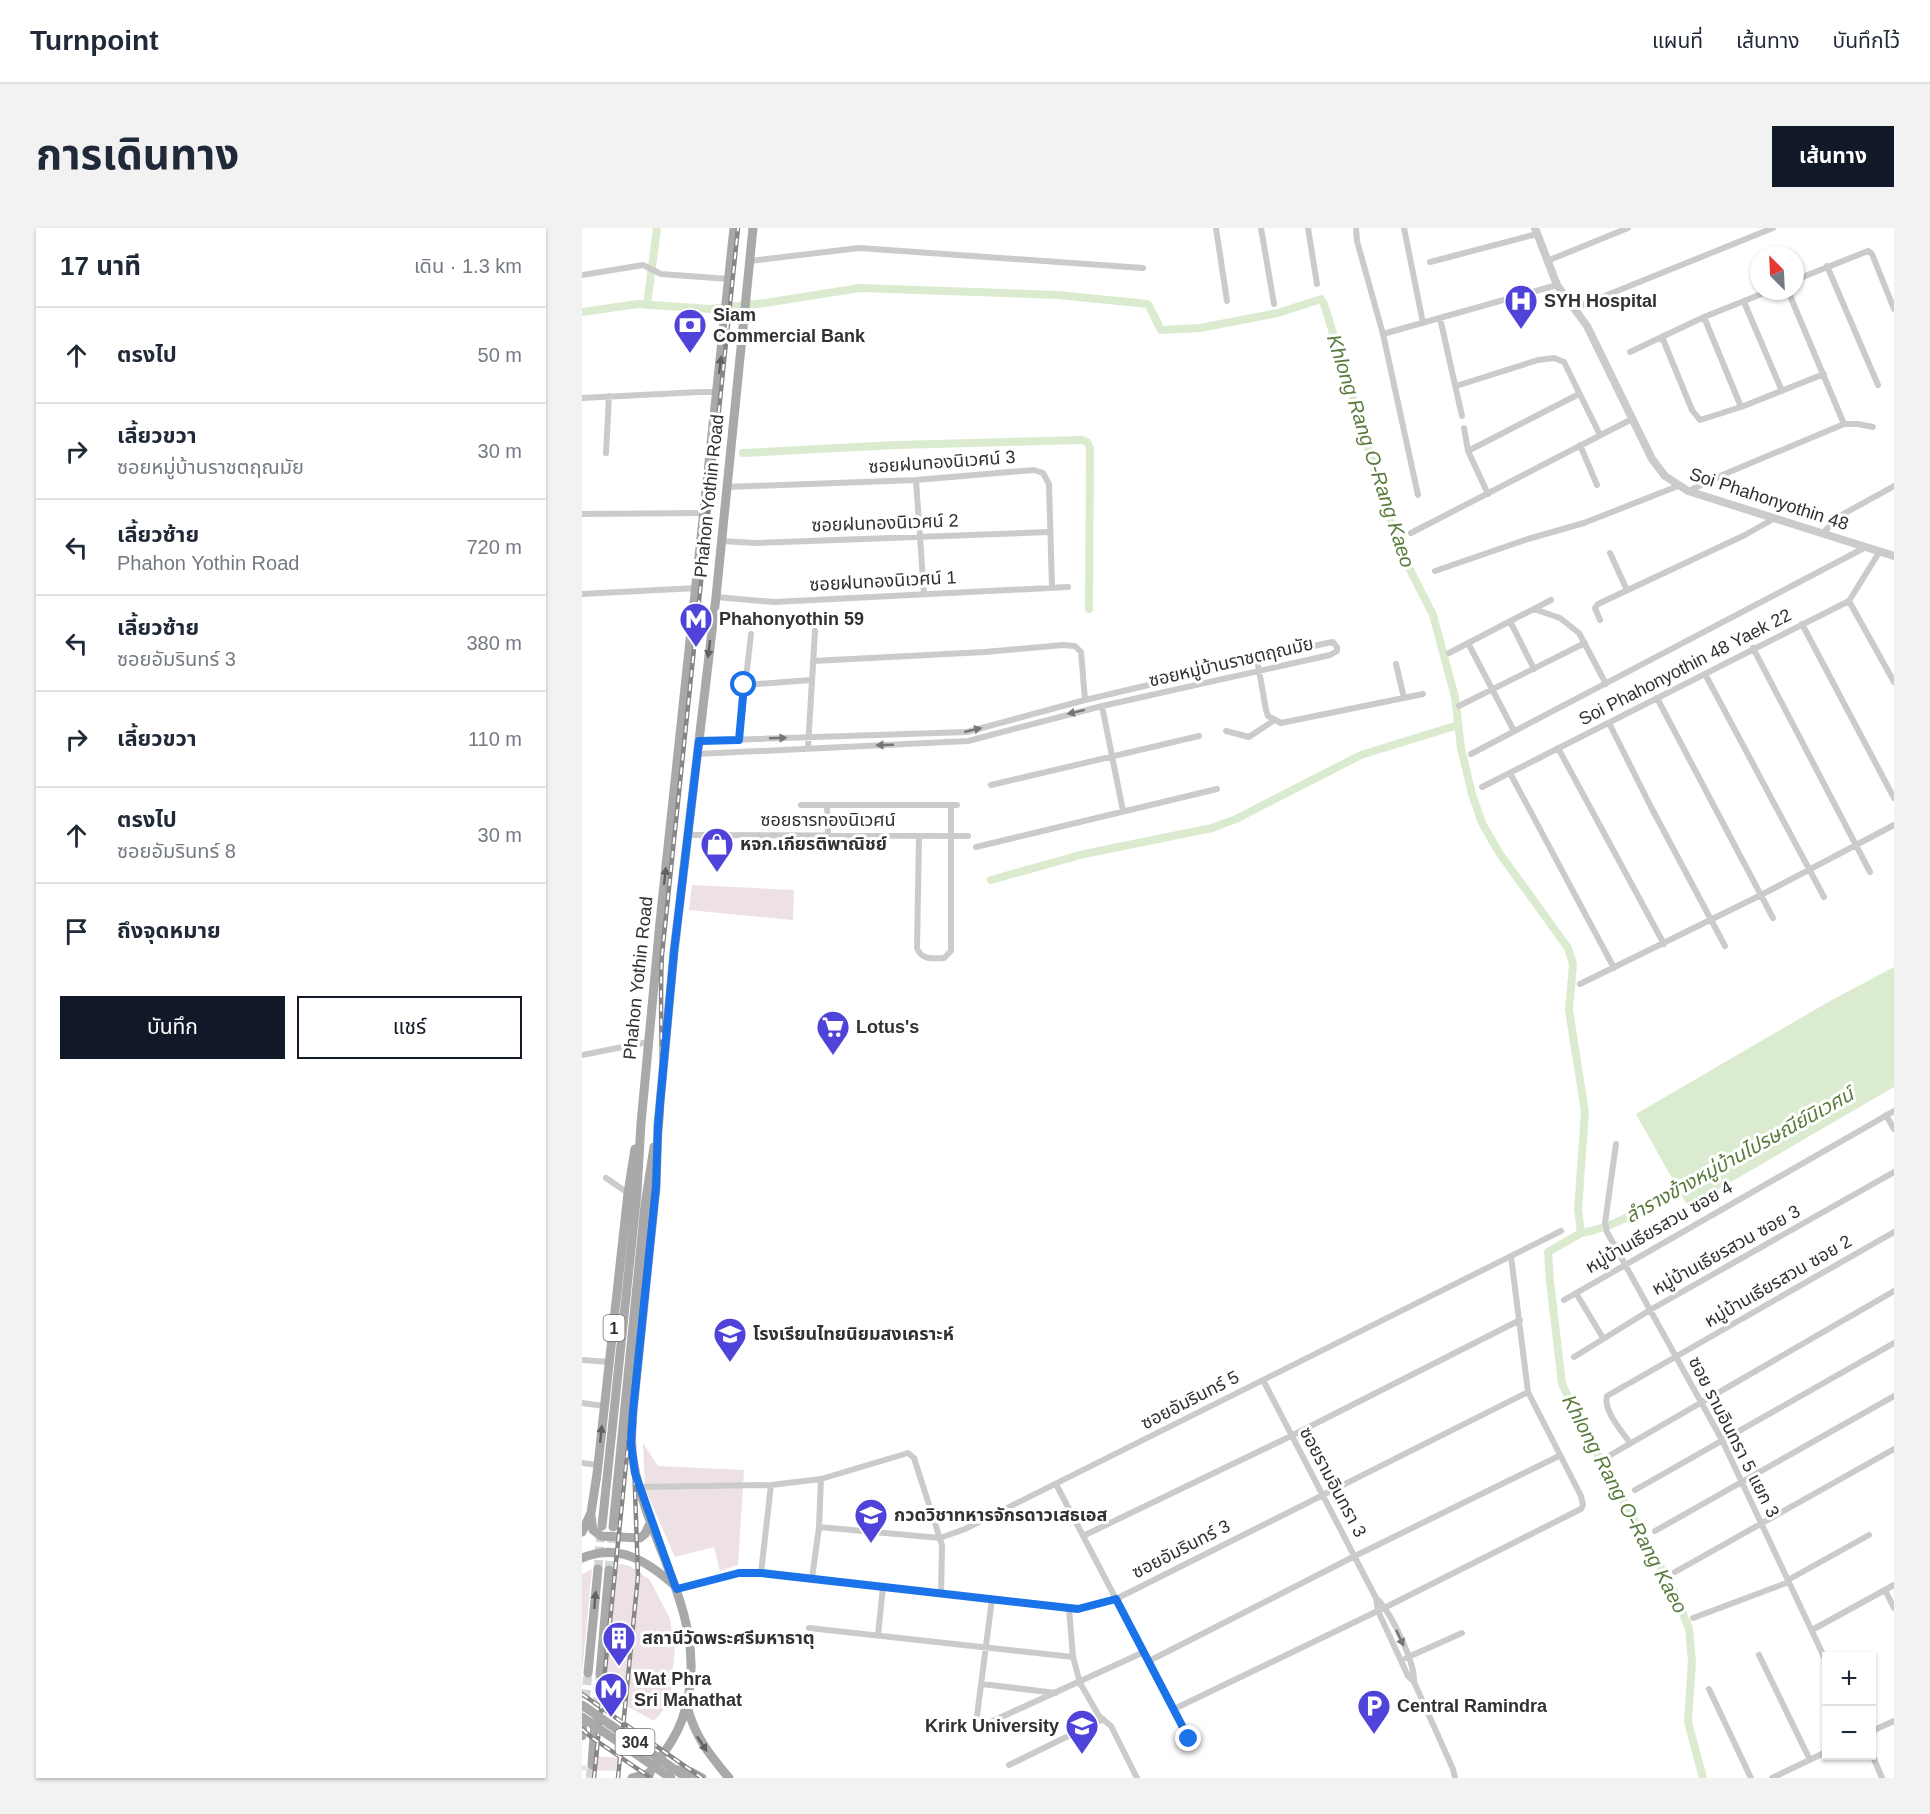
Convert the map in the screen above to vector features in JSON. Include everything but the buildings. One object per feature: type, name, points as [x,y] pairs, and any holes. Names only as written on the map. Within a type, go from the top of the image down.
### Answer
[{"type":"main road","name":"Phahon Yothin Road","points":[[602,1526],[637,1192],[648,1042],[734,228]]},
{"type":"main road","name":"Phahon Yothin Road","points":[[687,1703],[692,1662],[690,1640],[676,1587],[639,1487],[633,1464],[632,1432],[657,1181],[658,1125],[674,952],[716,597],[753,228]]},
{"type":"main road","points":[[712,444],[731,444]]},
{"type":"main road","points":[[711,456],[730,456]]},
{"type":"main road","name":"Phahon Yothin Road","points":[[582,1532],[591,1513],[598,1465],[628,1193],[641,1123]]},
{"type":"main road","name":"Phahon Yothin Road","points":[[614,1527],[647,1187],[658,1125]]},
{"type":"main road","points":[[591,1513],[593,1530],[601,1536],[640,1538],[645,1534],[651,1521]]},
{"type":"main road","points":[[582,1558],[602,1552],[633,1557],[655,1568],[676,1587]]},
{"type":"main road","points":[[588,1673],[597,1569]]},
{"type":"main road","points":[[600,1674],[609,1570]]},
{"type":"main road","points":[[632,1778],[648,1776],[674,1738],[687,1703]]},
{"type":"main road","points":[[687,1703],[700,1741],[729,1778]]},
{"type":"main road","name":"304","points":[[582,1705],[687,1778]]},
{"type":"main road","points":[[582,1736],[583,1718]]},
{"type":"main road","name":"304","points":[[583,1718],[671,1778]]},
{"type":"main road","points":[[592,1765],[595,1723]]},
{"type":"main road","name":"304","points":[[648,1776],[665,1768],[691,1772],[702,1778]]},
{"type":"street","points":[[1216,228],[1227,302]]},
{"type":"street","points":[[1261,228],[1274,304]]},
{"type":"street","points":[[1308,228],[1317,284]]},
{"type":"street","points":[[1356,228],[1383,334],[1418,495]]},
{"type":"street","points":[[1404,228],[1423,322]]},
{"type":"street","points":[[1547,261],[1628,228]]},
{"type":"street","points":[[1575,308],[1773,228]]},
{"type":"street","points":[[1430,262],[1536,231]]},
{"type":"street","name":"Soi Phahonyothin 48","points":[[1536,231],[1557,285],[1587,326],[1659,469],[1678,486],[1688,491],[1894,556]]},
{"type":"street","points":[[750,261],[859,248],[1143,268]]},
{"type":"street","points":[[1804,276],[1864,251],[1870,252],[1894,309]]},
{"type":"street","points":[[582,275],[643,265],[661,273],[729,279]]},
{"type":"street","points":[[1827,266],[1878,385]]},
{"type":"street","points":[[1383,334],[1557,285]]},
{"type":"street","points":[[1630,352],[1704,317],[1750,299]]},
{"type":"street","points":[[1792,300],[1844,424]]},
{"type":"street","points":[[1744,302],[1782,391]]},
{"type":"street","points":[[1704,317],[1741,407]]},
{"type":"street","points":[[1440,318],[1462,416]]},
{"type":"street","points":[[1662,337],[1696,417],[1700,420],[1741,407],[1824,374]]},
{"type":"street","points":[[1456,386],[1538,360],[1554,358],[1564,362],[1600,435]]},
{"type":"street","points":[[582,398],[717,392]]},
{"type":"street","points":[[1468,451],[1579,394]]},
{"type":"street","points":[[606,453],[609,396]]},
{"type":"street","points":[[1411,533],[1632,419]]},
{"type":"street","points":[[1688,491],[1844,424],[1873,427]]},
{"type":"street","points":[[1464,428],[1468,451],[1488,494]]},
{"type":"street","points":[[1580,445],[1597,485]]},
{"type":"street","name":"ซอยฝนทองนิเวศน์ 3","points":[[726,487],[916,480],[1035,470],[1043,473],[1049,484],[1052,587]]},
{"type":"street","points":[[916,480],[924,594]]},
{"type":"street","points":[[1435,571],[1528,539],[1584,523],[1678,486]]},
{"type":"street","points":[[1823,533],[1838,517],[1894,486]]},
{"type":"street","points":[[582,514],[705,513]]},
{"type":"street","points":[[1600,620],[1595,606],[1776,518]]},
{"type":"street","name":"ซอยฝนทองนิเวศน์ 2","points":[[721,541],[757,543],[1050,532]]},
{"type":"street","points":[[1471,754],[1867,547]]},
{"type":"street","points":[[1880,551],[1849,601],[1894,682]]},
{"type":"street","points":[[1610,553],[1627,590]]},
{"type":"street","name":"ซอยฝนทองนิเวศน์ 1","points":[[716,597],[774,602],[1068,587]]},
{"type":"street","points":[[582,594],[697,588]]},
{"type":"street","points":[[1449,653],[1551,600]]},
{"type":"street","name":"Soi Phahonyothin 48 Yaek 22","points":[[1482,787],[1849,601]]},
{"type":"street","points":[[1534,609],[1560,618],[1579,633],[1606,684]]},
{"type":"street","points":[[1509,621],[1534,669]]},
{"type":"street","points":[[1802,624],[1894,798]]},
{"type":"street","points":[[808,747],[815,631]]},
{"type":"street","points":[[739,740],[751,634]]},
{"type":"street","name":"ซอยหมู่บ้านราชตฤณมัย","points":[[697,754],[808,747],[958,743],[976,740],[1102,706],[1259,669],[1330,655],[1337,651],[1337,647],[1333,642],[1257,659],[1085,700],[967,732],[699,741]]},
{"type":"street","points":[[1468,643],[1514,731]]},
{"type":"street","points":[[1459,706],[1585,643]]},
{"type":"street","points":[[813,661],[1075,646],[1081,652],[1085,700]]},
{"type":"street","points":[[1753,648],[1870,872]]},
{"type":"street","points":[[1257,659],[1266,710],[1273,720],[1281,723],[1423,694]]},
{"type":"street","points":[[1396,664],[1404,698]]},
{"type":"street","points":[[1705,674],[1824,897]]},
{"type":"street","points":[[1181,677],[1183,688]]},
{"type":"street","points":[[744,685],[811,680]]},
{"type":"street","points":[[1657,698],[1773,918]]},
{"type":"street","points":[[1102,706],[1123,811]]},
{"type":"street","points":[[1032,714],[1033,723]]},
{"type":"street","points":[[1226,731],[1249,737],[1273,720]]},
{"type":"street","points":[[1609,723],[1725,946]]},
{"type":"street","points":[[991,785],[1199,736]]},
{"type":"street","points":[[1558,748],[1664,944]]},
{"type":"street","points":[[1510,773],[1614,968]]},
{"type":"street","points":[[976,847],[1217,789]]},
{"type":"street","points":[[801,805],[954,805],[951,836],[951,951],[944,958],[927,959],[920,955],[917,948],[920,836]]},
{"type":"street","points":[[827,806],[828,835]]},
{"type":"street","points":[[1580,984],[1712,920],[1894,825]]},
{"type":"street","name":"ซอยธารทองนิเวศน์","points":[[688,835],[968,836]]},
{"type":"street","points":[[582,1055],[648,1042]]},
{"type":"street","name":"หมู่บ้านเธียรสวน ซอย 4","points":[[1564,1300],[1894,1111]]},
{"type":"street","points":[[1886,1115],[1894,1129]]},
{"type":"street","name":"ซอย รามอินทรา 5 แยก 3","points":[[1616,1144],[1605,1223],[1607,1232],[1722,1440],[1823,1652]]},
{"type":"street","name":"หมู่บ้านเธียรสวน ซอย 3","points":[[1574,1357],[1650,1310],[1894,1172]]},
{"type":"street","points":[[606,1178],[628,1193]]},
{"type":"street","name":"ซอยอัมรินทร์ 5","points":[[819,1527],[940,1538],[1056,1484],[1561,1231]]},
{"type":"street","name":"หมู่บ้านเธียรสวน ซอย 2","points":[[1630,1443],[1608,1409],[1605,1402],[1607,1396],[1894,1232]]},
{"type":"street","points":[[1174,1709],[1378,1611],[1581,1509],[1583,1505],[1581,1496],[1528,1392],[1511,1256]]},
{"type":"street","points":[[1607,1457],[1894,1291]]},
{"type":"street","points":[[1576,1293],[1603,1338]]},
{"type":"street","points":[[1083,1536],[1291,1436],[1520,1320]]},
{"type":"street","points":[[1635,1490],[1894,1343]]},
{"type":"street","points":[[582,1360],[610,1362]]},
{"type":"street","name":"ซอยรามอินทรา 3","points":[[1263,1380],[1376,1598],[1378,1611],[1407,1676],[1414,1682],[1455,1778]]},
{"type":"street","name":"ซอยอัมรินทร์ 3","points":[[676,1587],[739,1573],[761,1573],[1069,1608],[1087,1608],[1116,1599],[1528,1392]]},
{"type":"street","points":[[1655,1531],[1894,1396]]},
{"type":"street","points":[[582,1403],[604,1406]]},
{"type":"street","points":[[1675,1572],[1894,1449]]},
{"type":"street","points":[[639,1487],[771,1485],[821,1479],[904,1452],[910,1454],[914,1458],[940,1538],[943,1552],[941,1594]]},
{"type":"street","points":[[1149,1661],[1354,1556],[1559,1456]]},
{"type":"street","points":[[582,1463],[598,1465]]},
{"type":"street","points":[[812,1578],[819,1527],[821,1479]]},
{"type":"street","points":[[1056,1484],[1189,1739]]},
{"type":"street","points":[[761,1573],[771,1485]]},
{"type":"street","points":[[1693,1618],[1788,1581],[1869,1535]]},
{"type":"street","points":[[1812,1630],[1894,1585]]},
{"type":"street","points":[[878,1635],[883,1587]]},
{"type":"street","points":[[1885,1590],[1894,1608]]},
{"type":"street","name":"ซอยรามอินทรา 3","points":[[1376,1598],[1386,1607],[1415,1673],[1414,1682]]},
{"type":"street","points":[[992,1599],[977,1716],[978,1723],[982,1725],[1057,1694],[1144,1652]]},
{"type":"street","points":[[1069,1608],[1073,1657],[1080,1683],[1097,1712],[1111,1726],[1137,1778]]},
{"type":"street","points":[[810,1628],[1073,1657]]},
{"type":"street","points":[[1400,1660],[1462,1633]]},
{"type":"street","points":[[1759,1655],[1810,1760]]},
{"type":"street","points":[[982,1684],[1057,1694]]},
{"type":"street","points":[[1709,1689],[1751,1778]]},
{"type":"street","points":[[1009,1765],[1103,1719]]},
{"type":"street","points":[[1876,1729],[1894,1721]]},
{"type":"street","points":[[1772,1778],[1822,1754]]},
{"type":"street","points":[[1874,1760],[1882,1778]]},
{"type":"street","name":"ซอยรามอินทรา 3","points":[[1453,1769],[1461,1778]]},
{"type":"shaded area","points":[[692,885],[794,890],[793,920],[689,910]]},
{"type":"shaded area","points":[[643,1443],[658,1466],[744,1470],[738,1565],[720,1571],[714,1547],[675,1557],[645,1489]]},
{"type":"shaded area","points":[[614,1565],[630,1566],[650,1580],[670,1619],[675,1647],[670,1702],[654,1721],[601,1692]]},
{"type":"shaded area","points":[[592,1569],[582,1673],[582,1574]]},
{"type":"shaded area","points":[[596,1756],[620,1758],[615,1771],[582,1770],[582,1765],[593,1767]]},
{"type":"water","points":[[1894,967],[1894,1087],[1688,1207],[1636,1114],[1830,1001]]},
{"type":"waterway","points":[[647,305],[657,228]]},
{"type":"waterway","name":"Khlong Rang O-Rang Kaeo","points":[[582,312],[638,304],[710,309],[860,288],[1058,295],[1148,304],[1161,330],[1200,328],[1278,313],[1321,299],[1400,550],[1433,615],[1455,697],[1461,748],[1472,794],[1482,823],[1500,854],[1568,948],[1573,964],[1569,1010],[1585,1112],[1578,1210],[1581,1233],[1548,1252],[1562,1384],[1590,1441],[1674,1591],[1689,1629],[1692,1661],[1688,1722],[1703,1778]]},
{"type":"waterway","points":[[743,453],[896,445],[1082,440],[1087,442],[1090,448],[1089,609]]},
{"type":"waterway","points":[[991,880],[1084,854],[1212,828],[1236,819],[1361,755],[1458,725]]},
{"type":"waterway","name":"ลำรางข้างหมู่บ้านไปรษณีย์นิเวศน์","points":[[1581,1233],[1622,1220],[1686,1184]]},
{"type":"tunnel","points":[[609,1570],[613,1529]]},
{"type":"tunnel","points":[[598,1569],[601,1530]]},
{"type":"tunnel","points":[[584,1712],[588,1673]]},
{"type":"tunnel","points":[[596,1720],[600,1674]]},
{"type":"tunnel","points":[[590,1778],[592,1765]]},
{"type":"railway","points":[[594,1778],[661,1121],[662,955],[738,228]]},
{"type":"railway","points":[[618,1778],[638,1576],[634,1461]]},
{"type":"railway","points":[[582,1694],[702,1778]]},
{"type":"railway","points":[[582,1729],[651,1778]]},
{"type":"place","name":"SYH Hospital","points":[[1521,330]]},
{"type":"place","name":"Siam Commercial Bank","points":[[690,354]]},
{"type":"place","name":"Phahonyothin 59","points":[[696,648]]},
{"type":"place","name":"หจก.เกียรติพาณิชย์","points":[[717,873]]},
{"type":"place","name":"Lotus's","points":[[833,1056]]},
{"type":"place","name":"โรงเรียนไทยนิยมสงเคราะห์","points":[[730,1363]]},
{"type":"place","name":"กวดวิชาทหารจักรดาวเสธเอส","points":[[871,1544]]},
{"type":"place","name":"สถานีวัดพระศรีมหาธาตุ","points":[[619,1667]]},
{"type":"place","name":"Wat Phra Sri Mahathat","points":[[611,1718]]},
{"type":"place","name":"Central Ramindra","points":[[1374,1735]]},
{"type":"place","name":"Krirk University","points":[[1082,1755]]},
{"type":"route","points":[[744,685],[739,740],[699,741],[674,952],[658,1125],[656,1187],[633,1411],[631,1443],[635,1473],[675,1586],[677,1589],[739,1573],[761,1573],[1078,1609],[1116,1599],[1189,1739]]}]
